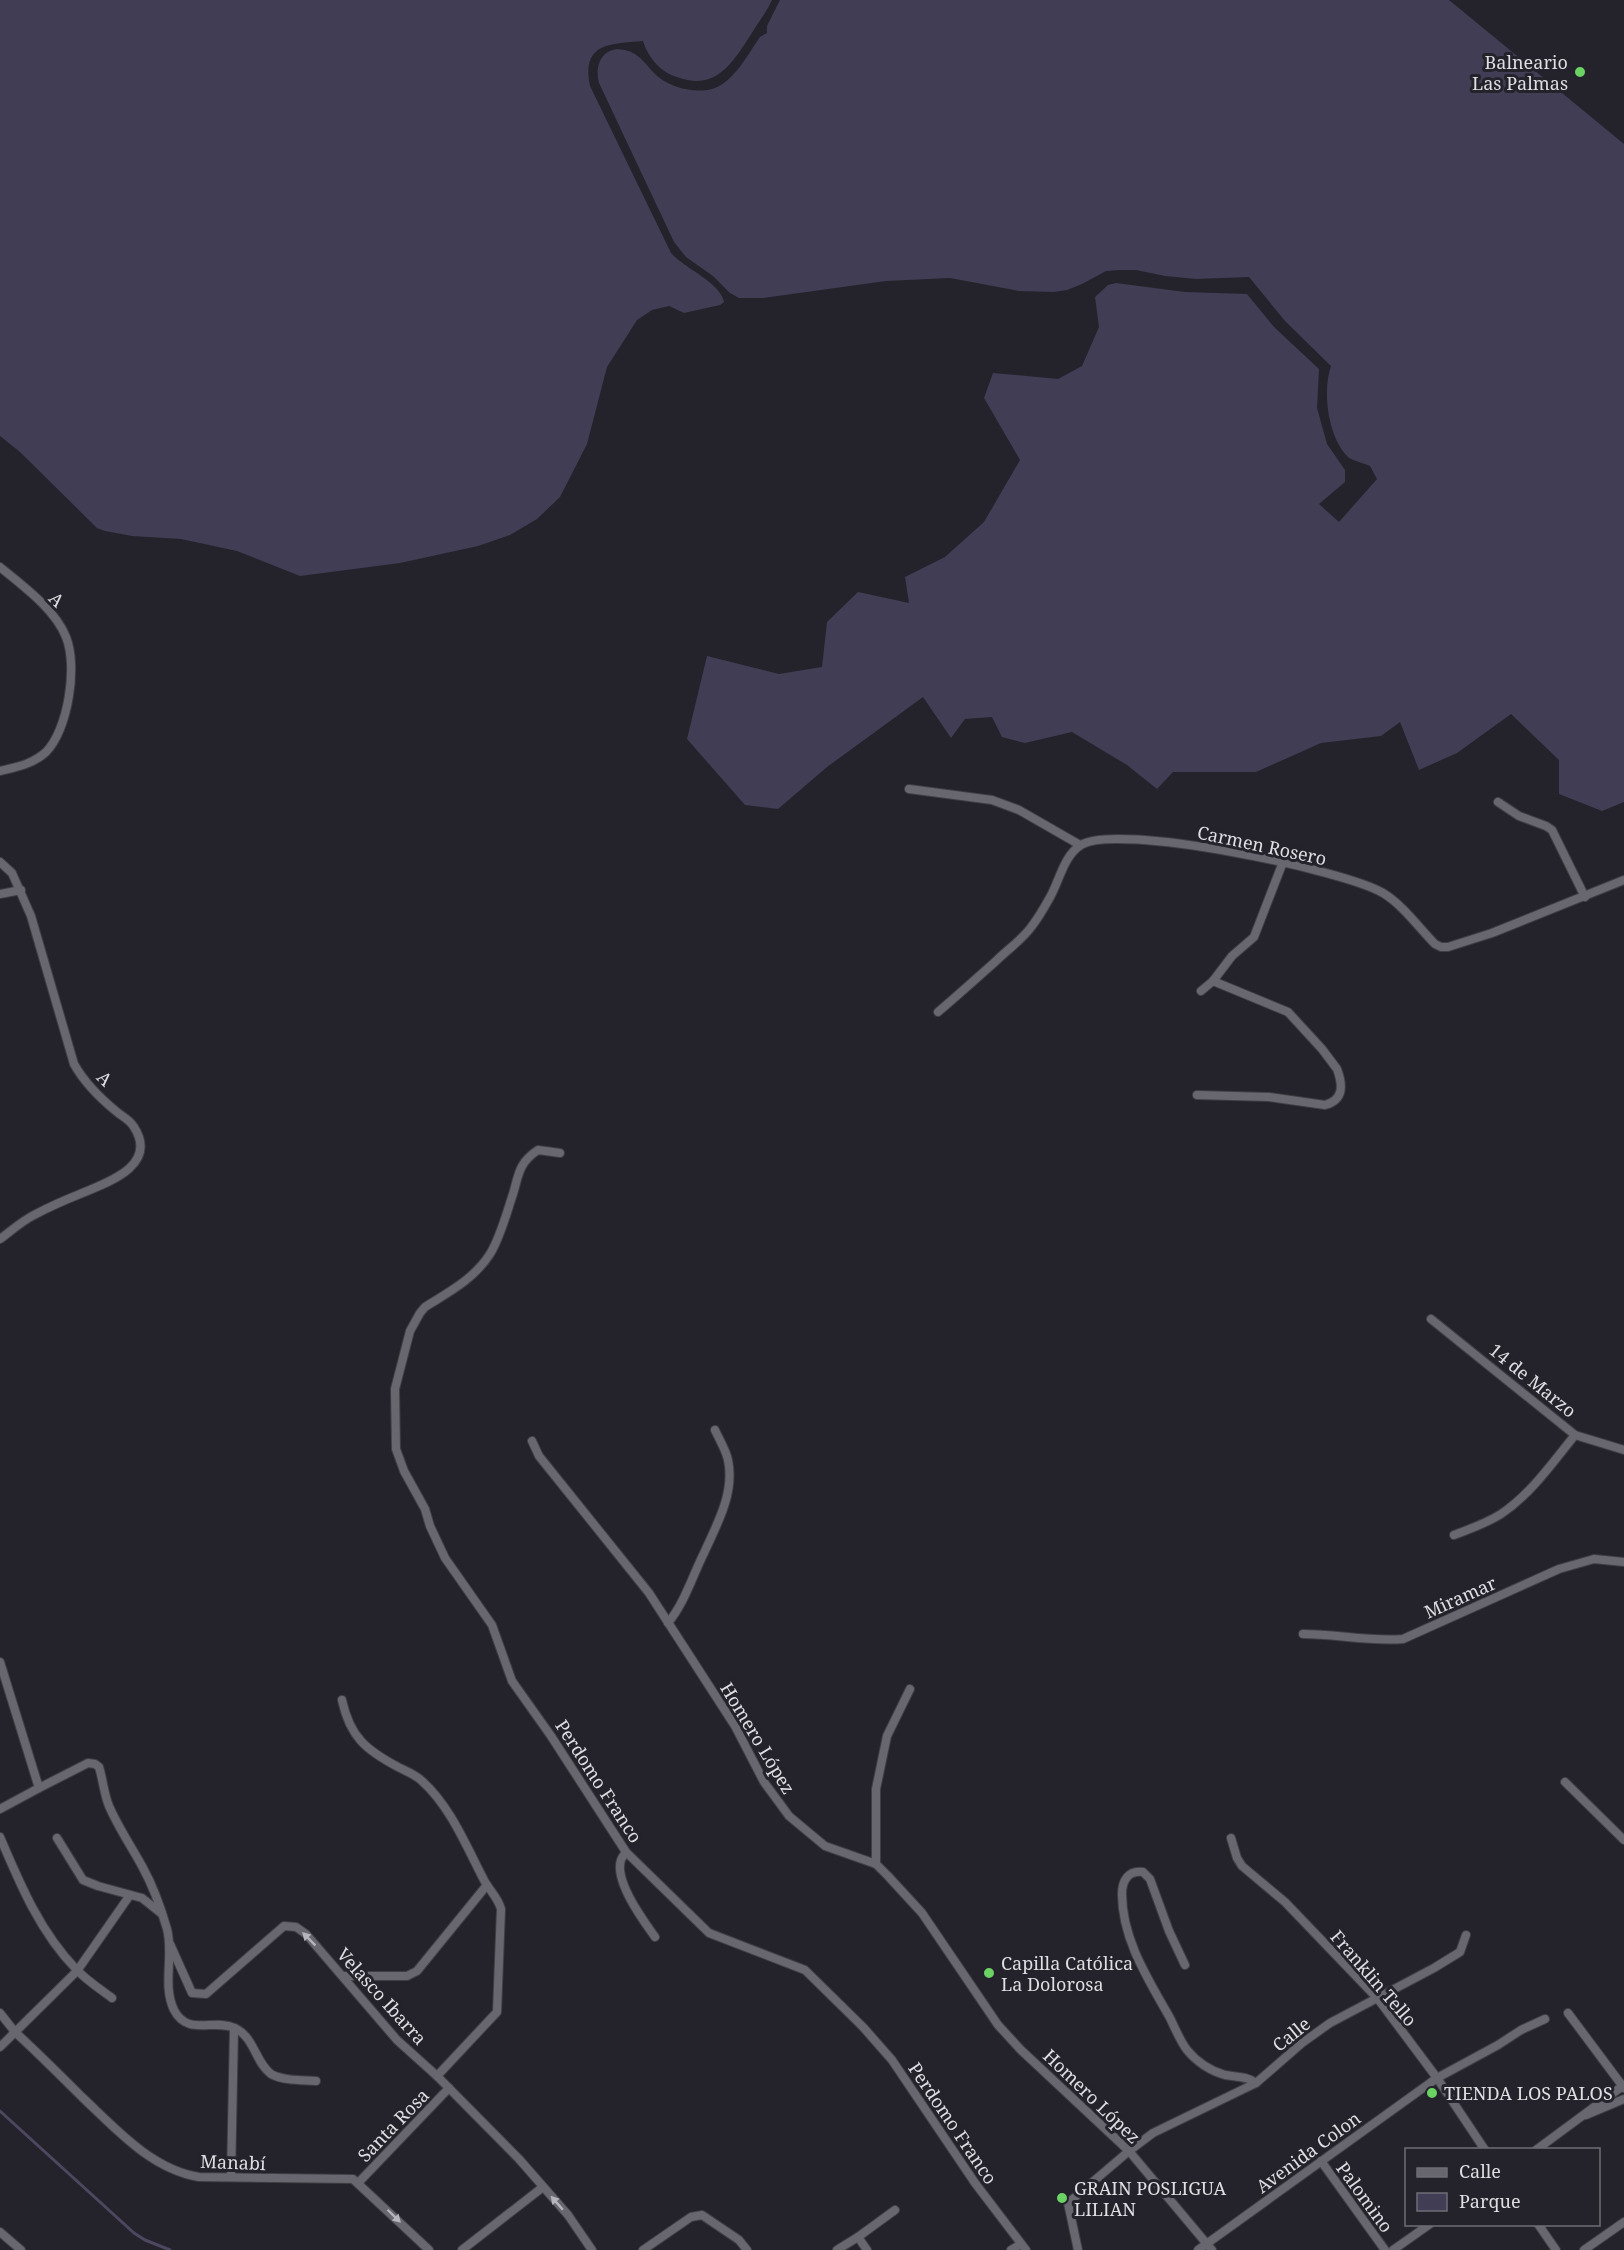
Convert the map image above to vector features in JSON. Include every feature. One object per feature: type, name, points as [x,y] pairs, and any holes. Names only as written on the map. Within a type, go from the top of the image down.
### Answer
[{"type":"street","name":"A","points":[[0,567],[57,621],[66,637],[72,659],[69,689],[59,734],[47,751],[32,762],[0,771]]},
{"type":"street","points":[[909,789],[992,800],[1019,810],[1080,845],[1070,856],[1050,898],[1032,927],[978,979],[938,1012]]},
{"type":"street","points":[[1498,802],[1519,816],[1552,830],[1585,897]]},
{"type":"street","name":"Carmen Rosero","points":[[1080,845],[1105,839],[1185,843],[1283,862],[1320,872],[1383,893],[1435,944],[1441,947],[1448,947],[1492,933],[1624,880]]},
{"type":"street","name":"A","points":[[0,862],[12,873],[31,916],[74,1064],[83,1078],[116,1111],[131,1122],[139,1137],[140,1147],[139,1155],[127,1171],[114,1180],[31,1216],[0,1239]]},
{"type":"street","points":[[1201,991],[1213,981],[1228,959],[1254,937],[1283,862]]},
{"type":"street","points":[[0,894],[21,890]]},
{"type":"street","points":[[1197,1095],[1269,1097],[1325,1105],[1333,1103],[1339,1097],[1342,1089],[1337,1069],[1294,1018],[1280,1008],[1213,981]]},
{"type":"street","name":"Perdomo Franco","points":[[560,1153],[538,1150],[529,1156],[517,1172],[513,1195],[492,1251],[478,1271],[425,1307],[410,1331],[395,1389],[396,1449],[404,1471],[425,1509],[445,1558],[492,1625],[512,1681],[551,1736],[626,1852],[709,1933],[805,1970],[863,2027],[892,2060],[975,2183],[1023,2247]]},
{"type":"street","name":"14 de Marzo","points":[[1431,1319],[1575,1434],[1624,1449]]},
{"type":"street","points":[[668,1623],[684,1598],[722,1517],[729,1478],[728,1460],[715,1430]]},
{"type":"street","points":[[1454,1535],[1482,1525],[1520,1499],[1575,1434]]},
{"type":"street","name":"Homero López","points":[[532,1441],[539,1456],[649,1593],[735,1726],[764,1782],[789,1816],[825,1846],[876,1864],[922,1913],[998,2025],[1129,2151],[1209,2246]]},
{"type":"street","name":"Miramar","points":[[1304,1634],[1386,1640],[1402,1639],[1558,1569],[1594,1559],[1624,1562]]},
{"type":"street","points":[[0,1662],[39,1788]]},
{"type":"street","points":[[876,1864],[876,1789],[886,1736],[910,1689]]},
{"type":"street","points":[[342,1700],[347,1721],[357,1738],[385,1760],[422,1780],[441,1804],[487,1885],[498,1898],[501,1909],[498,2008],[493,2017],[437,2076]]},
{"type":"street","points":[[0,1809],[88,1763],[99,1767],[109,1806],[143,1868],[163,1915],[171,1944],[168,1972],[172,2001],[179,2017],[193,2026],[224,2024],[234,2028],[251,2041],[270,2073],[282,2078],[316,2081]]},
{"type":"street","points":[[1564,1782],[1624,1840]]},
{"type":"street","points":[[0,1837],[23,1889],[53,1943],[77,1971],[112,1998]]},
{"type":"street","points":[[57,1838],[83,1880],[98,1887],[142,1898],[163,1915]]},
{"type":"street","name":"Franklin Tello","points":[[1231,1838],[1242,1866],[1285,1902],[1378,1999],[1437,2078],[1484,2148]]},
{"type":"street","points":[[626,1852],[621,1860],[621,1878],[640,1916],[655,1937]]},
{"type":"street","points":[[1185,1965],[1169,1931],[1150,1879],[1143,1872],[1132,1873],[1124,1879],[1122,1886],[1125,1926],[1140,1963],[1187,2050],[1212,2071],[1248,2078],[1256,2083]]},
{"type":"street","points":[[344,1976],[407,1976],[417,1971],[487,1885]]},
{"type":"street","points":[[0,2047],[77,1971],[130,1895]]},
{"type":"street","name":"Velasco Ibarra","points":[[171,1944],[192,1993],[206,1994],[284,1926],[296,1926],[344,1976],[397,2040],[449,2088],[543,2187],[568,2215],[592,2250]]},
{"type":"street","name":"Calle","points":[[1078,2250],[1067,2206],[1129,2151],[1153,2133],[1256,2083],[1330,2022],[1378,1999],[1460,1952],[1466,1935]]},
{"type":"street","name":"Manabí","points":[[0,2013],[15,2032],[129,2142],[182,2174],[200,2177],[353,2179],[359,2182]]},
{"type":"street","points":[[1539,2148],[1624,2086],[1568,2013]]},
{"type":"street","name":"Avenida Colon","points":[[1198,2250],[1209,2246],[1321,2161],[1437,2078],[1521,2030],[1545,2019]]},
{"type":"street","points":[[231,2177],[234,2028]]},
{"type":"street","name":"Santa Rosa","points":[[359,2182],[449,2088]]},
{"type":"street","points":[[1582,2116],[1597,2112],[1624,2099]]},
{"type":"street","name":"Palomino","points":[[1321,2161],[1385,2250]]},
{"type":"street","points":[[359,2182],[429,2250]]},
{"type":"street","points":[[462,2250],[543,2187]]},
{"type":"street","points":[[837,2250],[895,2210]]},
{"type":"street","points":[[643,2250],[691,2217],[702,2215],[739,2240],[747,2250]]},
{"type":"street","points":[[1584,2250],[1624,2222]]},
{"type":"street","points":[[1393,2250],[1427,2226]]},
{"type":"street","points":[[1539,2226],[1556,2250]]},
{"type":"street","points":[[0,2232],[21,2250]]},
{"type":"street","points":[[858,2237],[867,2250]]},
{"type":"street","points":[[1011,2250],[1023,2247]]},
{"type":"green space","points":[[0,0],[772,0],[736,57],[721,73],[712,78],[702,81],[690,80],[665,72],[655,63],[643,41],[620,43],[601,48],[594,53],[588,72],[590,86],[671,253],[716,288],[724,302],[720,305],[684,313],[669,306],[652,310],[637,320],[607,367],[587,444],[560,497],[537,519],[510,535],[478,546],[400,563],[300,576],[237,551],[181,539],[132,536],[97,528],[20,452],[0,436]]},
{"type":"green space","points":[[780,0],[1449,0],[1624,144],[1624,802],[1602,811],[1559,794],[1559,760],[1511,714],[1457,753],[1419,770],[1400,722],[1381,736],[1321,743],[1256,772],[1173,772],[1157,789],[1127,765],[1072,732],[1025,743],[1002,737],[992,717],[965,719],[951,738],[923,697],[827,767],[778,809],[745,805],[687,739],[707,656],[779,674],[822,667],[827,622],[858,592],[909,603],[905,577],[945,557],[984,522],[1020,460],[984,398],[993,373],[1058,379],[1082,366],[1099,327],[1095,297],[1108,285],[1116,283],[1185,292],[1247,294],[1274,327],[1319,369],[1317,408],[1327,444],[1345,470],[1345,482],[1319,504],[1339,522],[1377,479],[1370,466],[1348,457],[1341,448],[1331,426],[1327,388],[1331,366],[1285,321],[1249,277],[1196,279],[1136,270],[1120,270],[1106,271],[1082,284],[1054,292],[1019,291],[950,278],[886,281],[763,298],[739,298],[730,293],[713,276],[686,257],[674,242],[599,83],[598,67],[600,61],[609,52],[622,50],[638,56],[667,83],[683,89],[699,91],[715,88],[735,73],[760,37],[767,33],[767,26]]},
{"type":"waterway","points":[[0,2111],[134,2233],[170,2250]]},
{"type":"place","name":"Balneario Las Palmas","points":[[1580,72]]},
{"type":"place","name":"Capilla Católica La Dolorosa","points":[[989,1973]]},
{"type":"place","name":"TIENDA LOS PALOS","points":[[1432,2093]]},
{"type":"place","name":"GRAIN POSLIGUA LILIAN","points":[[1062,2198]]}]
